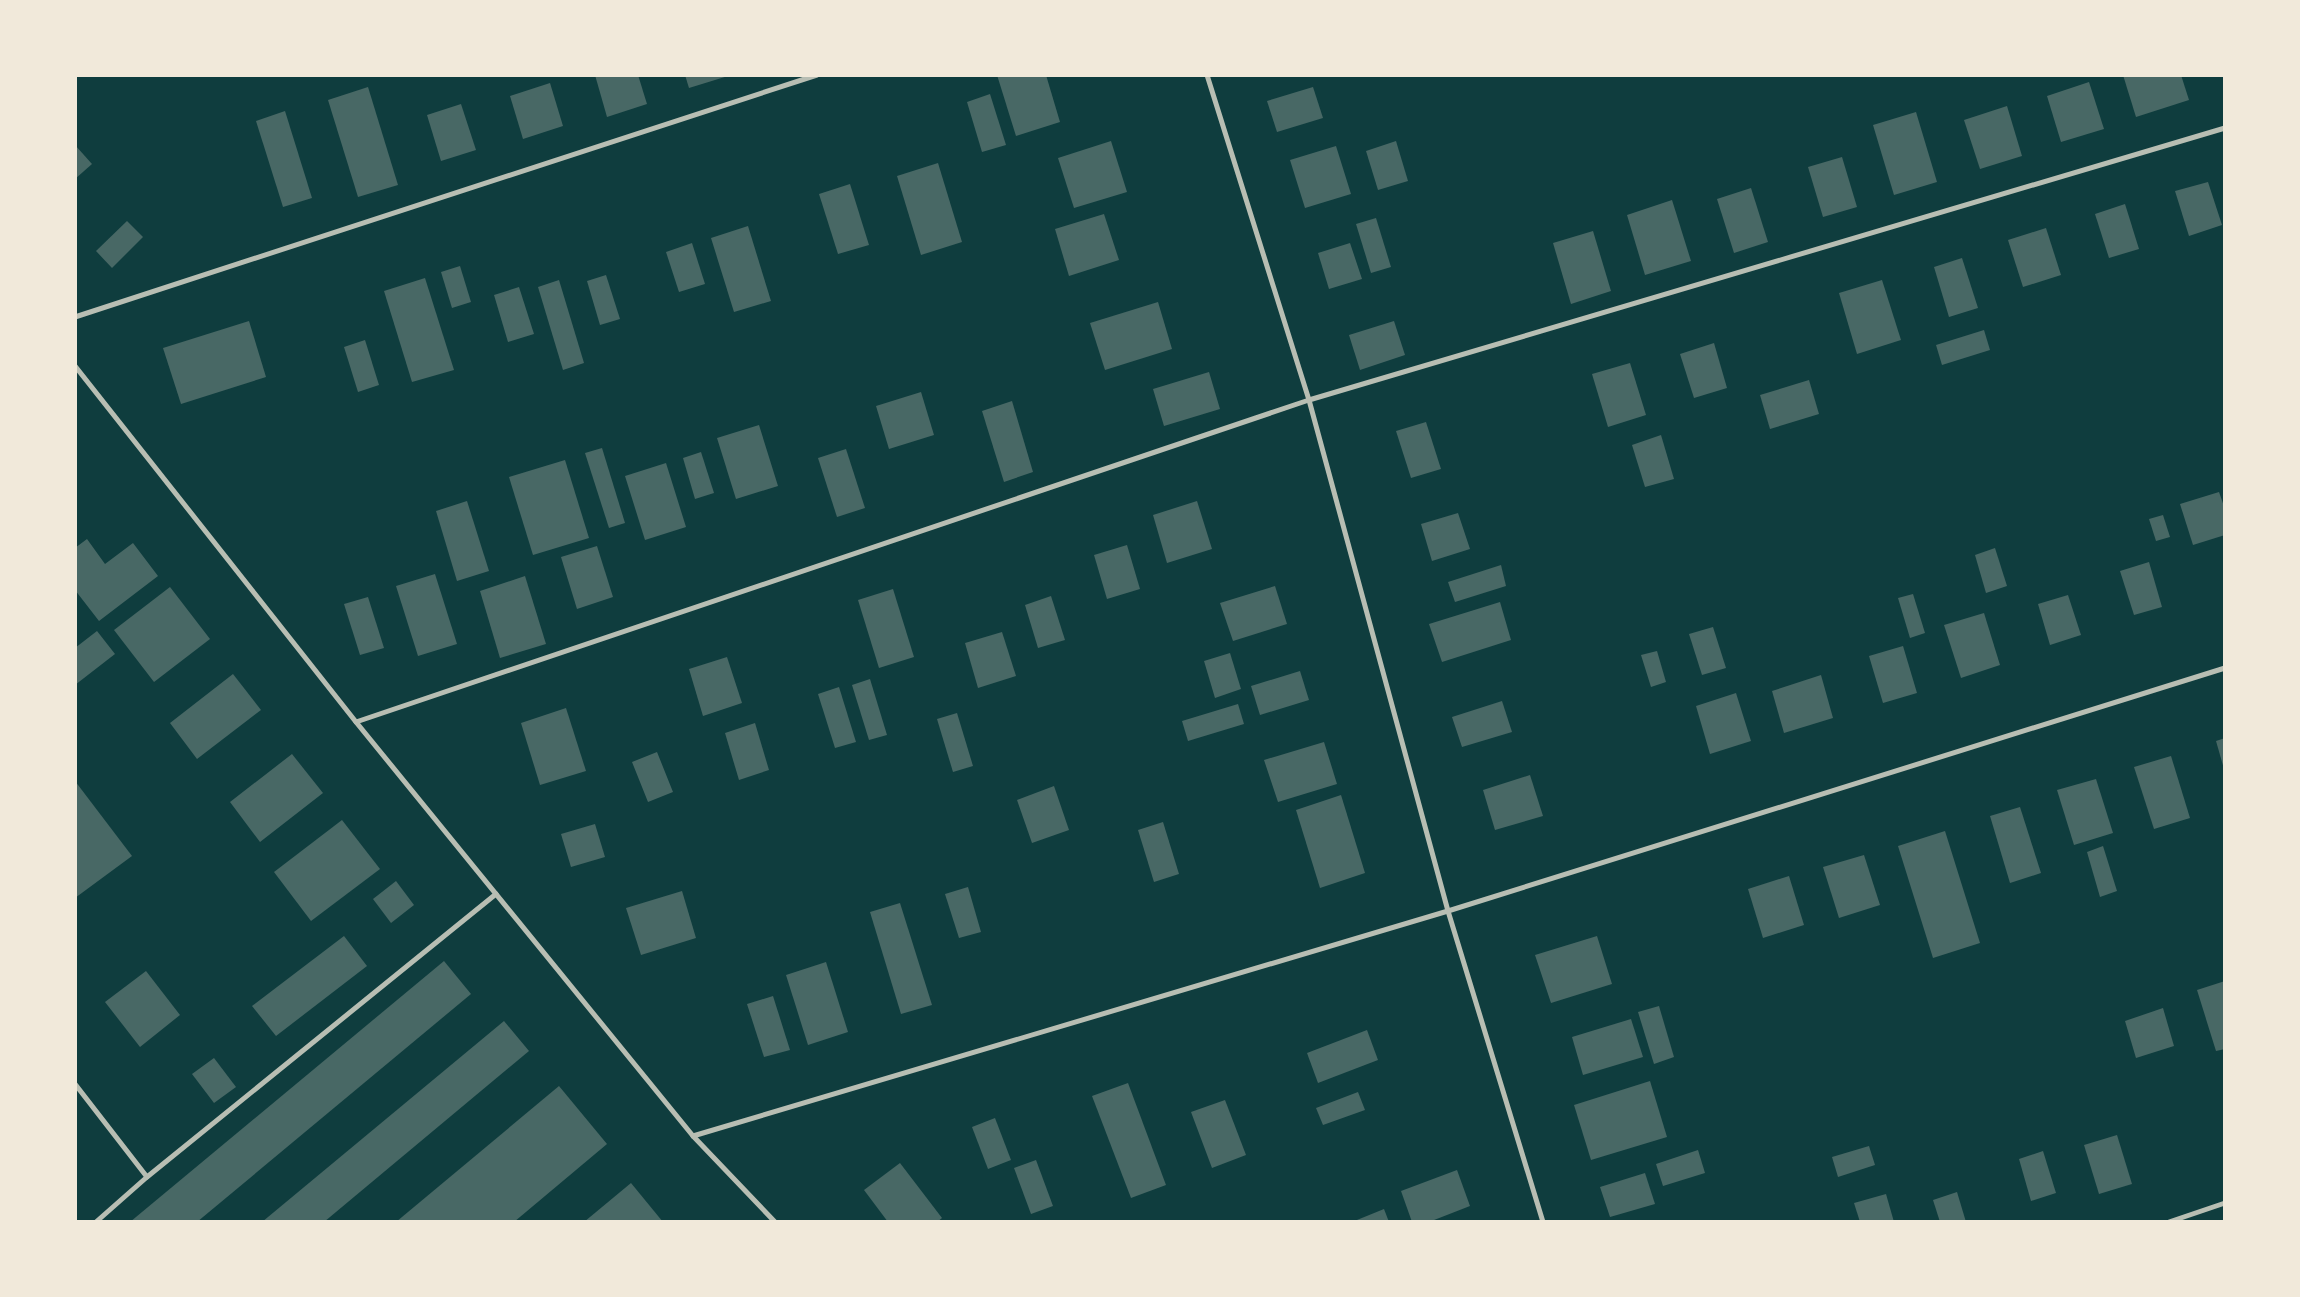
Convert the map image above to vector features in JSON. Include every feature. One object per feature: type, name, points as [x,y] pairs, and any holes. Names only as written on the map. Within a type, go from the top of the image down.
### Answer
[{"type":"lane","points":[[75,317],[817,75]]},
{"type":"lane","points":[[1207,75],[1309,400],[1448,911],[1543,1222]]},
{"type":"lane","points":[[356,722],[1309,400],[2225,128]]},
{"type":"lane","points":[[75,366],[356,722],[693,1136],[775,1222]]},
{"type":"lane","points":[[693,1136],[1448,911],[2225,668]]},
{"type":"lane","points":[[96,1222],[147,1177],[496,894]]},
{"type":"lane","points":[[75,1084],[147,1177]]},
{"type":"lane","points":[[2169,1222],[2225,1203]]},
{"type":"building","points":[[595,75],[638,75],[647,104],[607,117]]},
{"type":"building","points":[[685,75],[727,75],[728,76],[689,88]]},
{"type":"building","points":[[997,75],[1046,75],[1060,122],[1016,136]]},
{"type":"building","points":[[2123,75],[2181,75],[2189,100],[2136,117]]},
{"type":"building","points":[[2089,82],[2104,129],[2061,142],[2047,96]]},
{"type":"building","points":[[550,83],[563,126],[523,139],[510,96]]},
{"type":"building","points":[[368,87],[398,185],[358,197],[328,100]]},
{"type":"building","points":[[1313,87],[1323,118],[1277,132],[1267,101]]},
{"type":"building","points":[[990,94],[1006,145],[982,152],[967,102]]},
{"type":"building","points":[[461,104],[476,150],[441,161],[427,115]]},
{"type":"building","points":[[2007,106],[2022,156],[1980,169],[1964,120]]},
{"type":"building","points":[[285,111],[312,198],[283,207],[256,121]]},
{"type":"building","points":[[1916,112],[1937,182],[1894,195],[1873,125]]},
{"type":"building","points":[[1111,141],[1127,192],[1074,208],[1058,158]]},
{"type":"building","points":[[1396,141],[1408,181],[1378,190],[1366,151]]},
{"type":"building","points":[[75,145],[92,164],[75,179]]},
{"type":"building","points":[[1336,146],[1351,194],[1305,208],[1290,160]]},
{"type":"building","points":[[1842,157],[1857,207],[1823,217],[1808,167]]},
{"type":"building","points":[[938,163],[962,242],[921,255],[897,176]]},
{"type":"building","points":[[2208,182],[2222,225],[2189,236],[2175,191]]},
{"type":"building","points":[[850,184],[869,245],[838,254],[819,194]]},
{"type":"building","points":[[1751,188],[1768,242],[1734,253],[1717,199]]},
{"type":"building","points":[[1672,200],[1691,261],[1645,275],[1627,215]]},
{"type":"building","points":[[2125,204],[2139,249],[2109,258],[2095,214]]},
{"type":"building","points":[[1104,214],[1119,260],[1069,276],[1055,229]]},
{"type":"building","points":[[1376,218],[1391,267],[1371,273],[1356,224]]},
{"type":"building","points":[[127,221],[143,237],[112,268],[96,251]]},
{"type":"building","points":[[748,226],[771,301],[734,312],[711,238]]},
{"type":"building","points":[[2046,228],[2061,275],[2023,287],[2008,240]]},
{"type":"building","points":[[1593,231],[1611,291],[1571,304],[1553,243]]},
{"type":"building","points":[[692,243],[705,284],[679,292],[666,252]]},
{"type":"building","points":[[1350,243],[1362,279],[1329,289],[1318,253]]},
{"type":"building","points":[[1962,258],[1978,308],[1949,317],[1934,267]]},
{"type":"building","points":[[460,266],[471,302],[452,308],[441,272]]},
{"type":"building","points":[[606,275],[620,319],[600,325],[587,281]]},
{"type":"building","points":[[425,278],[454,370],[412,382],[384,291]]},
{"type":"building","points":[[559,280],[584,363],[563,370],[538,287]]},
{"type":"building","points":[[1882,280],[1901,340],[1857,354],[1839,293]]},
{"type":"building","points":[[519,287],[534,334],[508,342],[494,295]]},
{"type":"building","points":[[1158,302],[1172,349],[1105,370],[1090,323]]},
{"type":"building","points":[[249,321],[266,377],[181,404],[163,348]]},
{"type":"building","points":[[1394,321],[1405,355],[1360,370],[1349,335]]},
{"type":"building","points":[[1984,330],[1990,350],[1942,365],[1936,345]]},
{"type":"building","points":[[365,340],[379,385],[358,392],[344,347]]},
{"type":"building","points":[[1714,343],[1727,388],[1694,398],[1680,354]]},
{"type":"building","points":[[1630,363],[1646,415],[1608,427],[1592,374]]},
{"type":"building","points":[[1209,372],[1220,409],[1164,426],[1153,389]]},
{"type":"building","points":[[1809,380],[1819,414],[1770,429],[1760,395]]},
{"type":"building","points":[[921,392],[934,435],[889,449],[876,406]]},
{"type":"building","points":[[1012,401],[1033,472],[1004,482],[982,411]]},
{"type":"building","points":[[1426,422],[1441,469],[1411,478],[1396,431]]},
{"type":"building","points":[[759,425],[778,486],[736,499],[717,438]]},
{"type":"building","points":[[1661,435],[1674,479],[1645,487],[1632,445]]},
{"type":"building","points":[[602,448],[625,523],[609,528],[585,453]]},
{"type":"building","points":[[846,449],[865,508],[837,517],[818,458]]},
{"type":"building","points":[[701,452],[714,493],[695,499],[683,458]]},
{"type":"building","points":[[565,460],[589,538],[533,555],[509,477]]},
{"type":"building","points":[[666,463],[686,527],[645,540],[625,476]]},
{"type":"building","points":[[2219,492],[2225,509],[2225,535],[2193,545],[2180,504]]},
{"type":"building","points":[[467,501],[489,571],[457,581],[436,511]]},
{"type":"building","points":[[1197,501],[1212,549],[1167,563],[1153,515]]},
{"type":"building","points":[[1458,513],[1470,549],[1432,561],[1421,524]]},
{"type":"building","points":[[2163,515],[2170,537],[2156,541],[2149,519]]},
{"type":"building","points":[[87,539],[105,564],[133,543],[158,576],[99,621],[75,590],[75,548]]},
{"type":"building","points":[[1127,545],[1140,589],[1107,599],[1094,555]]},
{"type":"building","points":[[597,546],[613,597],[577,609],[561,557]]},
{"type":"building","points":[[1995,548],[2007,586],[1986,593],[1975,555]]},
{"type":"building","points":[[2149,562],[2162,607],[2134,615],[2120,571]]},
{"type":"building","points":[[1501,565],[1506,586],[1455,602],[1448,582]]},
{"type":"building","points":[[435,574],[457,644],[418,656],[396,586]]},
{"type":"building","points":[[525,576],[546,644],[500,658],[480,591]]},
{"type":"building","points":[[1275,586],[1287,624],[1233,641],[1220,603]]},
{"type":"building","points":[[170,587],[210,639],[154,682],[114,630]]},
{"type":"building","points":[[893,589],[914,657],[879,668],[858,600]]},
{"type":"building","points":[[1913,594],[1925,633],[1910,638],[1898,598]]},
{"type":"building","points":[[2068,595],[2081,635],[2050,645],[2038,604]]},
{"type":"building","points":[[1051,596],[1065,640],[1038,648],[1025,605]]},
{"type":"building","points":[[368,597],[384,648],[360,655],[344,604]]},
{"type":"building","points":[[1500,602],[1511,640],[1442,662],[1429,624]]},
{"type":"building","points":[[1984,613],[2000,665],[1961,678],[1944,625]]},
{"type":"building","points":[[1713,627],[1726,668],[1702,675],[1689,634]]},
{"type":"building","points":[[97,631],[115,654],[75,685],[75,648]]},
{"type":"building","points":[[1002,632],[1016,676],[978,688],[965,643]]},
{"type":"building","points":[[1903,646],[1917,693],[1883,703],[1869,656]]},
{"type":"building","points":[[1657,651],[1666,682],[1651,687],[1641,655]]},
{"type":"building","points":[[1230,653],[1241,689],[1215,698],[1204,661]]},
{"type":"building","points":[[727,657],[742,703],[703,716],[689,669]]},
{"type":"building","points":[[1300,671],[1309,700],[1260,715],[1251,686]]},
{"type":"building","points":[[233,674],[261,710],[197,759],[170,723]]},
{"type":"building","points":[[1821,675],[1833,718],[1784,733],[1772,691]]},
{"type":"building","points":[[870,679],[887,735],[869,740],[852,685]]},
{"type":"building","points":[[839,687],[856,742],[835,748],[818,694]]},
{"type":"building","points":[[1736,693],[1751,741],[1710,754],[1696,706]]},
{"type":"building","points":[[1502,701],[1512,732],[1462,747],[1452,717]]},
{"type":"building","points":[[1238,704],[1244,724],[1188,741],[1182,721]]},
{"type":"building","points":[[566,708],[586,771],[540,785],[521,723]]},
{"type":"building","points":[[957,713],[973,766],[953,772],[937,719]]},
{"type":"building","points":[[755,723],[769,770],[739,780],[725,733]]},
{"type":"building","points":[[2225,738],[2225,769],[2224,769],[2216,741]]},
{"type":"building","points":[[1324,742],[1337,784],[1278,802],[1264,760]]},
{"type":"building","points":[[657,752],[673,792],[648,802],[632,762]]},
{"type":"building","points":[[292,754],[323,793],[260,842],[230,802]]},
{"type":"building","points":[[2171,756],[2190,818],[2154,829],[2134,767]]},
{"type":"building","points":[[1530,775],[1543,816],[1495,830],[1483,790]]},
{"type":"building","points":[[2096,779],[2113,833],[2074,845],[2057,790]]},
{"type":"building","points":[[75,781],[132,856],[75,898]]},
{"type":"building","points":[[1054,786],[1069,830],[1032,843],[1017,800]]},
{"type":"building","points":[[1341,795],[1365,873],[1320,888],[1296,810]]},
{"type":"building","points":[[2020,807],[2041,873],[2010,883],[1990,816]]},
{"type":"building","points":[[342,820],[380,869],[311,921],[274,872]]},
{"type":"building","points":[[1163,822],[1179,874],[1154,882],[1138,830]]},
{"type":"building","points":[[595,824],[605,857],[571,867],[561,834]]},
{"type":"building","points":[[1945,831],[1980,943],[1933,958],[1898,846]]},
{"type":"building","points":[[2103,846],[2117,891],[2100,897],[2087,852]]},
{"type":"building","points":[[1864,855],[1880,905],[1839,918],[1823,867]]},
{"type":"building","points":[[1789,876],[1804,925],[1763,938],[1748,889]]},
{"type":"building","points":[[396,881],[414,905],[391,923],[373,899]]},
{"type":"building","points":[[968,887],[981,932],[959,938],[945,894]]},
{"type":"building","points":[[682,891],[696,938],[641,955],[626,908]]},
{"type":"building","points":[[900,903],[932,1005],[901,1014],[870,912]]},
{"type":"building","points":[[344,936],[367,966],[276,1036],[252,1006]]},
{"type":"building","points":[[1597,936],[1612,984],[1551,1003],[1535,955]]},
{"type":"building","points":[[444,961],[471,994],[197,1222],[130,1222]]},
{"type":"building","points":[[826,962],[848,1032],[808,1045],[786,975]]},
{"type":"building","points":[[146,971],[180,1015],[140,1047],[105,1002]]},
{"type":"building","points":[[2225,981],[2225,1049],[2216,1051],[2197,990]]},
{"type":"building","points":[[773,996],[790,1050],[764,1057],[747,1004]]},
{"type":"building","points":[[1659,1006],[1674,1057],[1654,1064],[1638,1012]]},
{"type":"building","points":[[2163,1008],[2174,1046],[2136,1058],[2125,1021]]},
{"type":"building","points":[[1631,1019],[1643,1057],[1583,1075],[1572,1037]]},
{"type":"building","points":[[504,1021],[529,1051],[324,1222],[262,1222]]},
{"type":"building","points":[[1367,1030],[1378,1060],[1318,1083],[1307,1053]]},
{"type":"building","points":[[214,1058],[236,1087],[214,1103],[192,1074]]},
{"type":"building","points":[[1650,1081],[1667,1137],[1591,1160],[1574,1105]]},
{"type":"building","points":[[1128,1083],[1166,1185],[1131,1198],[1092,1096]]},
{"type":"building","points":[[559,1086],[607,1144],[514,1222],[396,1222]]},
{"type":"building","points":[[1358,1092],[1365,1110],[1323,1125],[1316,1108]]},
{"type":"building","points":[[1225,1100],[1246,1155],[1212,1168],[1191,1112]]},
{"type":"building","points":[[995,1118],[1011,1160],[988,1169],[972,1127]]},
{"type":"building","points":[[2117,1135],[2132,1184],[2099,1194],[2084,1145]]},
{"type":"building","points":[[1869,1146],[1875,1165],[1838,1177],[1832,1157]]},
{"type":"building","points":[[1698,1150],[1705,1173],[1663,1186],[1656,1164]]},
{"type":"building","points":[[2043,1151],[2056,1193],[2031,1201],[2019,1159]]},
{"type":"building","points":[[1036,1160],[1053,1206],[1031,1214],[1014,1168]]},
{"type":"building","points":[[900,1163],[942,1218],[937,1222],[888,1222],[864,1190]]},
{"type":"building","points":[[1457,1170],[1470,1206],[1429,1222],[1412,1222],[1401,1191]]},
{"type":"building","points":[[1645,1173],[1655,1204],[1610,1217],[1600,1187]]},
{"type":"building","points":[[631,1183],[663,1222],[584,1222]]},
{"type":"building","points":[[1957,1192],[1966,1222],[1940,1222],[1933,1200]]},
{"type":"building","points":[[1886,1194],[1894,1222],[1860,1222],[1854,1203]]},
{"type":"building","points":[[1384,1209],[1389,1222],[1352,1222]]}]
